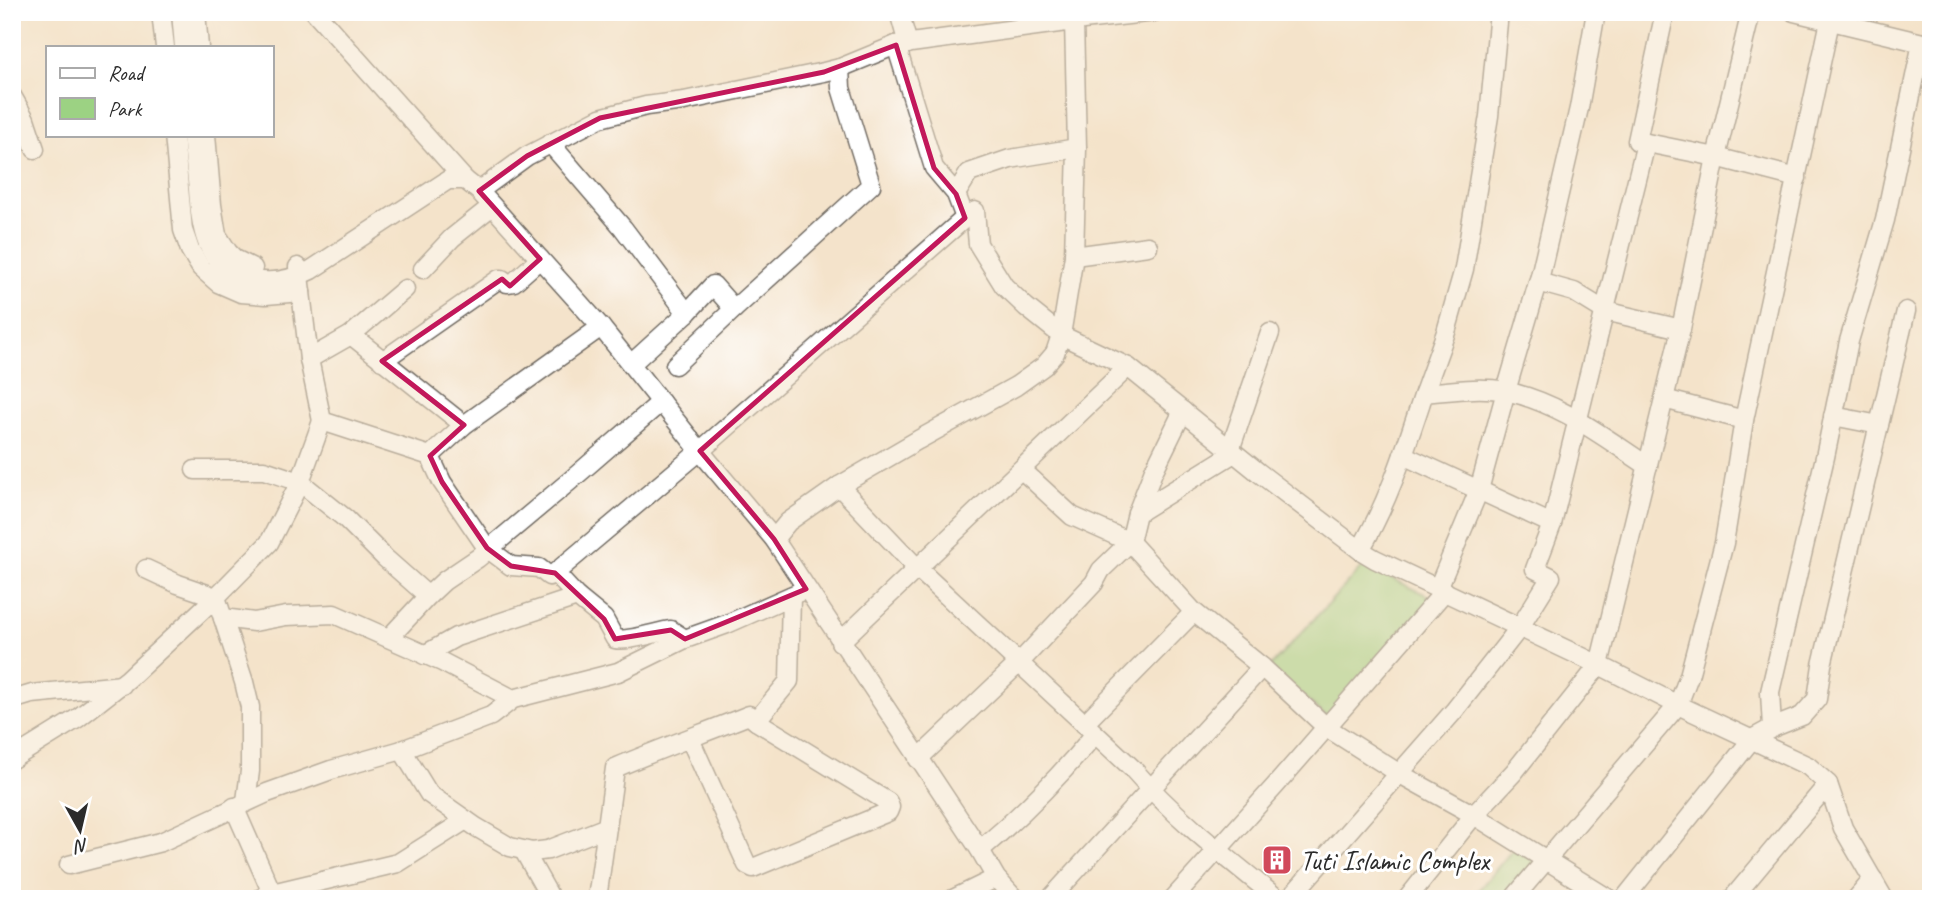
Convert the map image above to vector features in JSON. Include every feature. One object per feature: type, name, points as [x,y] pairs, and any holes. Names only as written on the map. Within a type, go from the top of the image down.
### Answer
[{"type":"street","points":[[161,12],[164,46]]},
{"type":"street","points":[[181,12],[184,46]]},
{"type":"street","points":[[195,12],[199,46]]},
{"type":"street","points":[[315,12],[464,183],[492,206],[601,327],[774,539],[798,593],[840,642],[996,878],[1015,899]]},
{"type":"street","points":[[899,12],[902,45],[934,168],[956,194],[965,218]]},
{"type":"street","points":[[174,136],[183,230],[190,250],[201,268],[219,283],[241,293],[266,295],[464,183],[527,156],[600,118],[631,109],[722,94],[840,68],[902,45],[1155,12]]},
{"type":"street","points":[[1360,550],[1377,522],[1391,488],[1446,332],[1464,269],[1489,116],[1499,12]]},
{"type":"street","points":[[1173,899],[1326,727],[1442,589],[1479,490],[1538,282],[1579,108],[1596,12]]},
{"type":"street","points":[[1665,12],[1637,141],[1716,156],[1797,178]]},
{"type":"street","points":[[1407,899],[1474,815],[1514,772],[1599,665],[1681,328],[1716,156],[1751,12]]},
{"type":"street","points":[[1772,728],[1770,692],[1849,341],[1885,220],[1926,44],[1794,12]]},
{"type":"street","points":[[774,539],[788,522],[839,486],[1016,386],[1044,366],[1055,353],[1061,335],[1074,256],[1077,148],[1074,21]]},
{"type":"street","points":[[1513,899],[1678,705],[1689,676],[1724,543],[1744,420],[1830,21]]},
{"type":"street","points":[[675,365],[871,185],[841,88],[840,68]]},
{"type":"street","points":[[12,96],[25,119],[35,149]]},
{"type":"street","points":[[192,136],[206,207]]},
{"type":"street","points":[[206,136],[207,245],[218,261],[241,276],[259,281],[299,278]]},
{"type":"street","points":[[550,143],[623,228],[687,313]]},
{"type":"street","points":[[1289,899],[1454,711],[1520,627],[1551,577],[1535,569],[1552,524],[1646,143]]},
{"type":"street","points":[[956,194],[969,173],[1010,159],[1077,148]]},
{"type":"street","points":[[423,269],[452,238],[492,206]]},
{"type":"street","points":[[322,421],[430,456],[442,482],[487,548],[511,566],[539,568],[549,576],[700,451],[975,211],[978,244],[1003,286],[1061,335],[1128,367],[1360,550],[1808,766],[1828,784],[1843,828],[1884,899]]},
{"type":"street","points":[[1074,256],[1148,246]]},
{"type":"street","points":[[382,361],[495,281],[502,279],[506,283],[514,282],[540,260]]},
{"type":"street","points":[[12,759],[78,718],[122,685],[269,543],[300,482],[322,421],[309,359],[299,278]]},
{"type":"street","points":[[1538,282],[1574,292],[1605,311],[1681,328]]},
{"type":"street","points":[[632,363],[687,313],[713,285],[734,309]]},
{"type":"street","points":[[309,359],[351,335],[405,289]]},
{"type":"street","points":[[1624,899],[1752,739],[1802,716],[1817,699],[1822,665],[1906,311]]},
{"type":"street","points":[[430,456],[464,425],[601,327]]},
{"type":"street","points":[[1137,513],[1232,451],[1270,333]]},
{"type":"street","points":[[351,335],[464,425]]},
{"type":"street","points":[[840,642],[1128,367]]},
{"type":"street","points":[[1424,393],[1485,389],[1506,391],[1553,406],[1648,466]]},
{"type":"street","points":[[1664,399],[1744,420]]},
{"type":"street","points":[[389,638],[444,581],[478,558],[661,402]]},
{"type":"street","points":[[918,758],[1019,663],[1094,583],[1101,570],[1130,542],[1137,513],[1153,471],[1183,411]]},
{"type":"street","points":[[1833,416],[1879,425]]},
{"type":"street","points":[[1403,454],[1552,524]]},
{"type":"street","points":[[195,470],[264,470],[300,482],[346,519],[428,596]]},
{"type":"street","points":[[1022,470],[1072,516],[1130,542],[1194,612],[1262,667],[1326,727],[1609,899]]},
{"type":"street","points":[[839,486],[917,568],[1132,768],[1151,791],[1196,834],[1278,899]]},
{"type":"street","points":[[146,569],[216,597]]},
{"type":"street","points":[[555,573],[577,597],[604,619],[615,639],[624,641],[671,630],[685,639]]},
{"type":"street","points":[[69,865],[161,842],[240,804],[331,770],[402,750],[491,716],[513,699],[618,672],[685,639],[798,593]]},
{"type":"street","points":[[756,720],[789,681],[798,593]]},
{"type":"street","points":[[216,597],[250,707],[250,771],[240,804],[266,896],[398,863],[466,820]]},
{"type":"street","points":[[424,655],[456,637],[577,597]]},
{"type":"street","points":[[980,850],[1074,759],[1089,729],[1194,612]]},
{"type":"street","points":[[223,618],[254,622],[286,616],[334,614],[442,662],[513,699]]},
{"type":"street","points":[[1051,899],[1262,667]]},
{"type":"street","points":[[12,700],[32,694],[122,685]]},
{"type":"street","points":[[597,899],[615,768],[749,715],[888,802],[890,807],[888,812],[753,868],[747,866],[690,739]]},
{"type":"street","points":[[402,750],[429,794],[504,844],[524,851],[548,850],[607,827]]},
{"type":"street","points":[[1732,899],[1828,784]]},
{"type":"street","points":[[524,851],[551,899]]},
{"type":"street","points":[[953,899],[996,878]]},
{"type":"street","points":[[1856,899],[1873,879]]},
{"type":"highlighted area","points":[[896,45],[934,168],[956,194],[965,218],[700,451],[774,539],[806,589],[685,639],[671,630],[615,639],[604,619],[555,573],[511,566],[487,548],[442,482],[430,456],[464,425],[382,361],[502,279],[510,286],[540,259],[479,191],[527,156],[600,118],[824,72]]},
{"type":"green space","points":[[1364,565],[1433,598],[1327,717],[1269,668]]},
{"type":"green space","points":[[1514,848],[1537,863],[1507,899],[1471,899]]},
{"type":"place","name":"Tuti Islamic Complex","points":[[1277,860]]}]
